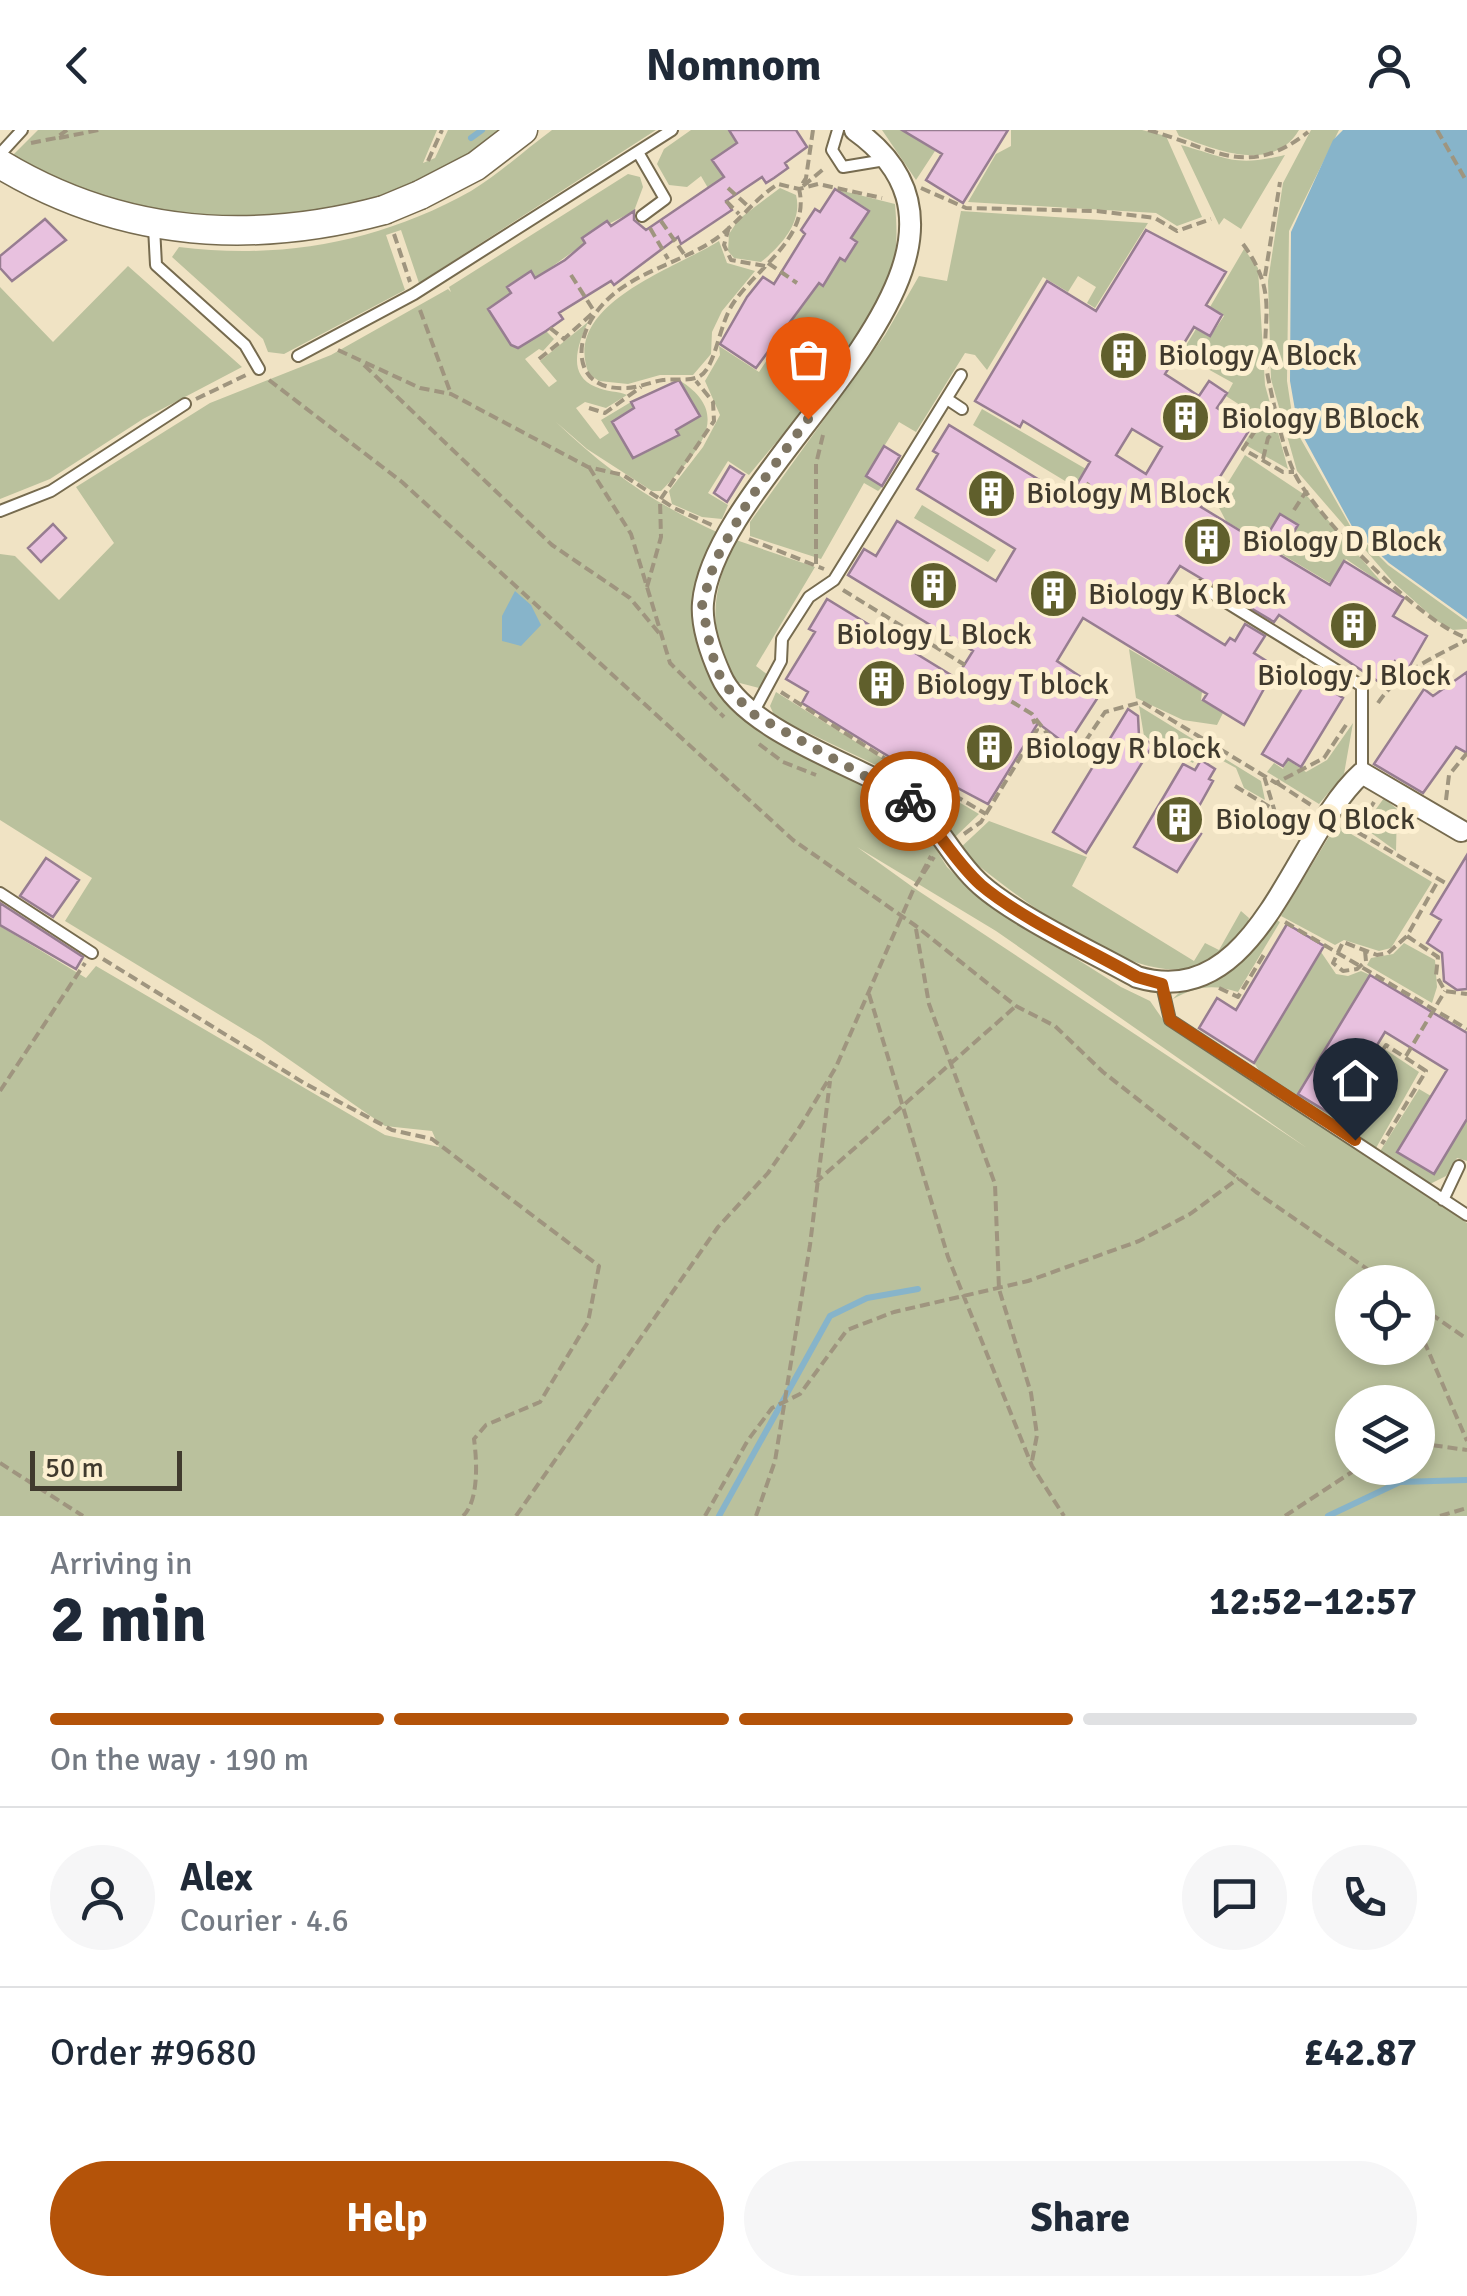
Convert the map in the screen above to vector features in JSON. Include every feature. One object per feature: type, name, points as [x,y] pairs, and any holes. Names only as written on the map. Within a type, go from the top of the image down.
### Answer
[{"type":"street","points":[[9,156],[94,210],[154,226],[261,232],[389,222],[420,195],[476,166],[524,130]]},
{"type":"street","points":[[855,130],[888,159],[912,192],[908,251],[896,294],[730,532],[715,561],[702,604],[722,682],[753,714],[901,793],[928,818],[941,850],[984,888],[1137,977],[1162,984],[1220,967],[1249,943],[1336,796],[1362,773],[1461,832]]},
{"type":"lane","points":[[0,154],[22,130]]},
{"type":"lane","points":[[298,356],[414,294],[672,130]]},
{"type":"lane","points":[[838,130],[832,150],[843,167],[888,159]]},
{"type":"lane","points":[[639,154],[665,199],[642,216]]},
{"type":"lane","points":[[154,226],[156,264],[245,345],[260,368]]},
{"type":"lane","points":[[753,714],[781,661],[782,639],[809,597],[834,580],[961,375]]},
{"type":"lane","points":[[946,399],[962,408]]},
{"type":"lane","points":[[0,511],[51,491],[185,404]]},
{"type":"lane","points":[[1200,586],[1362,686],[1362,773]]},
{"type":"lane","points":[[0,893],[92,953]]},
{"type":"lane","points":[[1162,984],[1170,1020],[1467,1215]]},
{"type":"lane","points":[[1443,1200],[1459,1166]]},
{"type":"path","points":[[56,138],[66,130]]},
{"type":"path","points":[[9,156],[56,138],[98,130]]},
{"type":"path","points":[[428,160],[442,130]]},
{"type":"path","points":[[597,310],[580,355],[586,377],[612,388],[694,380],[706,372],[715,355],[716,334],[734,302],[798,227],[799,189],[806,178],[814,130]]},
{"type":"path","points":[[1148,130],[1226,158],[1279,154],[1308,132]]},
{"type":"path","points":[[1437,130],[1467,182]]},
{"type":"path","points":[[799,189],[838,158]]},
{"type":"path","points":[[538,359],[630,286],[728,227],[776,181],[799,189],[818,184],[888,199],[912,192],[966,208],[1097,211],[1155,218],[1178,231],[1211,219]]},
{"type":"path","points":[[1264,281],[1280,182]]},
{"type":"path","points":[[728,188],[749,207]]},
{"type":"path","points":[[726,201],[739,214]]},
{"type":"path","points":[[653,208],[684,254]]},
{"type":"path","points":[[642,216],[668,260]]},
{"type":"path","points":[[800,218],[806,222]]},
{"type":"path","points":[[389,222],[451,394]]},
{"type":"path","points":[[728,227],[724,245],[731,260],[766,264],[797,283]]},
{"type":"path","points":[[1243,244],[1262,270],[1268,378],[1294,472],[1400,594],[1447,632],[1467,639]]},
{"type":"path","points":[[571,276],[597,310]]},
{"type":"path","points":[[624,278],[630,286]]},
{"type":"path","points":[[734,302],[740,308]]},
{"type":"path","points":[[550,328],[564,339]]},
{"type":"path","points":[[325,344],[420,388],[451,394],[588,467],[622,475],[660,500],[730,532],[816,564],[834,580],[965,665]]},
{"type":"path","points":[[360,360],[552,545],[630,598],[662,637]]},
{"type":"path","points":[[201,396],[260,368],[291,399],[402,482],[792,840],[916,926],[1016,1006],[1055,1026],[1103,1072],[1256,1192],[1361,1265]]},
{"type":"path","points":[[588,467],[631,534],[647,586],[661,537],[660,500],[714,422],[713,402],[694,380]]},
{"type":"path","points":[[593,410],[605,413],[641,392],[645,384]]},
{"type":"path","points":[[1280,417],[1263,419],[1243,449],[1284,472],[1294,472]]},
{"type":"path","points":[[1263,459],[1268,438],[1282,424]]},
{"type":"path","points":[[816,564],[816,464],[824,432]]},
{"type":"path","points":[[1074,502],[1089,483]]},
{"type":"path","points":[[1294,510],[1307,490]]},
{"type":"path","points":[[1276,783],[1324,758],[1354,713],[1372,714],[1388,689],[1467,639]]},
{"type":"path","points":[[973,678],[1032,714],[1056,745],[1074,758],[1105,712],[1142,702],[1307,802]]},
{"type":"path","points":[[769,684],[898,768]]},
{"type":"path","points":[[516,1516],[718,1227],[768,1173],[830,1076],[922,875],[941,850],[986,814],[1037,730],[1032,714]]},
{"type":"path","points":[[1438,818],[1447,799],[1449,775],[1467,753]]},
{"type":"path","points":[[926,754],[913,774],[986,814]]},
{"type":"path","points":[[1264,776],[1280,832]]},
{"type":"path","points":[[1235,786],[1273,809]]},
{"type":"path","points":[[1356,832],[1383,786]]},
{"type":"path","points":[[1326,814],[1450,885]]},
{"type":"path","points":[[1362,966],[1343,971],[1334,963],[1335,952],[1343,942],[1366,951],[1388,953],[1407,936],[1439,879]]},
{"type":"path","points":[[1281,920],[1467,1029]]},
{"type":"path","points":[[916,926],[929,1004],[995,1184],[1000,1289],[1031,1393],[1036,1435],[1032,1466]]},
{"type":"path","points":[[1407,936],[1438,957],[1436,974],[1445,992]]},
{"type":"path","points":[[1362,966],[1366,951]]},
{"type":"path","points":[[0,1091],[92,953],[304,1083],[392,1130],[432,1140],[599,1266],[588,1322],[540,1402],[486,1424],[474,1439],[477,1462],[469,1510],[463,1516]]},
{"type":"path","points":[[1445,992],[1467,994]]},
{"type":"path","points":[[1405,1057],[1445,992]]},
{"type":"path","points":[[870,994],[964,1298],[1032,1466],[1064,1516]]},
{"type":"path","points":[[815,1182],[1016,1006]]},
{"type":"path","points":[[1334,1127],[1386,1045],[1405,1057],[1426,1071],[1376,1154]]},
{"type":"path","points":[[756,1516],[774,1461],[810,1245],[830,1076]]},
{"type":"path","points":[[706,1516],[748,1440],[772,1408],[800,1394],[847,1330],[894,1312],[1000,1289],[1139,1241],[1242,1180]]},
{"type":"path","points":[[1435,1317],[1467,1339]]},
{"type":"path","points":[[1434,1365],[1467,1441]]},
{"type":"path","points":[[1435,1446],[1467,1450]]},
{"type":"path","points":[[0,1463],[82,1516]]},
{"type":"path","points":[[1284,1516],[1335,1483]]},
{"type":"path","points":[[1440,1516],[1467,1508]]},
{"type":"green space","points":[[38,130],[437,130],[423,163],[435,158],[448,130],[503,130],[462,157],[376,197],[283,217],[236,219],[139,210],[74,188],[13,155]]},
{"type":"green space","points":[[552,130],[656,130],[419,283],[401,230],[386,235],[405,290],[284,354],[268,352],[263,339],[172,257],[179,247],[255,251],[366,235],[437,209],[471,191]]},
{"type":"green space","points":[[691,130],[740,130],[737,143],[713,160],[724,177],[708,188],[701,176],[687,187],[669,185],[657,164],[664,149]]},
{"type":"green space","points":[[882,130],[902,130],[935,151],[916,180]]},
{"type":"green space","points":[[1011,130],[1142,130],[1166,136],[1202,217],[1177,226],[1156,213],[968,202],[996,154],[1011,146]]},
{"type":"green space","points":[[1176,130],[1299,130],[1274,151],[1243,155],[1179,136]]},
{"type":"green space","points":[[1311,130],[1339,130],[1289,231],[1287,381],[1294,427],[1352,529],[1388,565],[1467,622],[1467,629],[1453,630],[1437,621],[1393,582],[1297,471],[1271,379],[1268,281],[1283,183]]},
{"type":"green space","points":[[1181,145],[1242,161],[1285,155],[1241,229],[1224,218],[1219,225]]},
{"type":"green space","points":[[628,174],[640,177],[643,187],[634,211],[583,237],[585,243],[536,278],[531,271],[508,286],[511,293],[488,309],[511,345],[546,331],[554,339],[543,351],[539,349],[525,359],[549,387],[557,381],[540,361],[588,322],[578,349],[581,375],[596,387],[627,395],[606,408],[585,402],[576,408],[600,439],[609,433],[601,420],[631,402],[634,408],[612,422],[633,457],[678,435],[676,431],[700,416],[679,380],[696,393],[705,407],[708,421],[697,449],[661,491],[652,491],[587,449],[556,422],[594,456],[633,485],[719,533],[703,564],[696,604],[698,648],[718,688],[740,717],[829,767],[879,788],[915,815],[947,867],[976,895],[1121,987],[1150,1001],[1166,1024],[1244,1069],[1467,1223],[1467,1516],[0,1516],[0,926],[86,978],[96,966],[385,1135],[439,1147],[432,1131],[385,1126],[261,1040],[65,921],[92,878],[0,820],[0,554],[15,556],[59,600],[114,543],[76,487],[210,403],[331,355],[448,289],[451,292],[449,287]],"holes":[[[857,847],[996,931],[1307,1148]]]},
{"type":"green space","points":[[780,188],[796,195],[796,215],[789,233],[761,262],[734,258],[728,251],[729,234],[739,219]]},
{"type":"green space","points":[[835,189],[895,204],[895,256],[880,299],[849,353],[749,475],[728,461],[708,493],[728,505],[722,519],[702,517],[672,504],[669,491],[703,447],[720,415],[705,381],[720,355],[719,346],[759,372],[795,326],[791,322],[817,285],[823,285],[840,258],[846,261],[857,243],[851,238],[868,211]]},
{"type":"green space","points":[[961,211],[1148,223],[1095,308],[1087,303],[1096,287],[1078,276],[1068,292],[1043,277],[987,370],[975,355],[965,353],[916,432],[899,422],[866,476],[883,486],[878,491],[864,483],[821,559],[750,536],[750,522],[885,335],[919,276],[947,281]]},
{"type":"green space","points":[[719,241],[727,263],[755,271],[722,311],[712,332],[711,354],[693,375],[660,375],[628,384],[599,381],[589,374],[585,349],[591,327],[606,308],[652,276]]},
{"type":"green space","points":[[1244,249],[1258,268],[1265,385],[1288,469],[1244,444],[1260,418],[1226,396],[1233,383],[1197,363],[1192,369],[1177,360],[1196,329],[1210,337],[1224,316],[1210,307]]},
{"type":"green space","points":[[128,266],[242,367],[143,419],[50,479],[0,499],[0,287],[53,342]]},
{"type":"green space","points":[[982,409],[1086,469],[1075,487],[973,425]]},
{"type":"green space","points":[[1245,455],[1308,497],[1384,585],[1346,559],[1330,583],[1226,521],[1216,502]]},
{"type":"green space","points":[[922,505],[996,550],[988,562],[914,518]]},
{"type":"green space","points":[[736,540],[815,567],[756,666],[768,675],[759,688],[736,682],[726,664],[716,629],[721,576]]},
{"type":"green space","points":[[1129,649],[1202,692],[1201,700],[1223,713],[1217,725],[1183,720],[1136,698]]},
{"type":"green space","points":[[776,692],[885,760],[880,767],[775,717],[770,706]]},
{"type":"green space","points":[[1139,706],[1261,781],[1265,800],[1244,788],[1236,768],[1201,749],[1193,763],[1144,736]]},
{"type":"green space","points":[[1353,723],[1344,774],[1319,804],[1267,772],[1274,763],[1283,769],[1288,760],[1306,772],[1327,760]]},
{"type":"green space","points":[[923,781],[979,814],[953,839],[915,792]]},
{"type":"green space","points":[[1384,798],[1397,809],[1396,851],[1363,827]]},
{"type":"green space","points":[[989,821],[1087,857],[1072,886],[1194,961],[1205,943],[1219,950],[1241,911],[1249,918],[1247,924],[1222,954],[1193,968],[1160,968],[1123,958],[1048,917],[958,850]]},
{"type":"green space","points":[[1336,825],[1432,882],[1391,948],[1379,951],[1344,940],[1335,945],[1281,916]]},
{"type":"green space","points":[[1273,918],[1280,922],[1238,992],[1205,988],[1173,999],[1188,988],[1236,968],[1257,945]]},
{"type":"green space","points":[[1404,943],[1435,960],[1437,987],[1432,1003],[1367,965],[1371,958],[1393,954]]},
{"type":"green space","points":[[1321,952],[1336,974],[1348,976],[1361,971],[1370,975],[1298,1094],[1334,1117],[1334,1121],[1261,1073],[1254,1063]]},
{"type":"green space","points":[[1386,1050],[1419,1072],[1376,1148],[1341,1124]]},
{"type":"green space","points":[[1419,1089],[1431,1096],[1398,1153],[1434,1174],[1467,1119],[1467,1161],[1457,1158],[1446,1176],[1430,1184],[1379,1153]]},
{"type":"water","points":[[1343,130],[1467,130],[1467,619],[1389,563],[1354,530],[1298,427],[1290,381],[1291,232],[1333,140]]},
{"type":"water","points":[[515,591],[531,605],[541,625],[521,646],[502,641],[502,616]]},
{"type":"building","points":[[729,130],[796,130],[807,147],[785,163],[788,168],[774,178],[766,183],[762,177],[726,201],[732,210],[681,244],[678,237],[614,285],[611,281],[559,313],[563,319],[546,331],[518,348],[511,345],[488,309],[511,293],[507,287],[531,271],[535,278],[565,260],[585,243],[582,238],[607,221],[611,226],[634,211],[634,220],[646,230],[724,177],[712,160],[737,143]]},
{"type":"building","points":[[902,130],[1008,130],[963,203],[926,180],[942,154]]},
{"type":"building","points":[[835,189],[869,211],[851,238],[857,242],[845,261],[840,258],[823,286],[819,283],[756,368],[720,344],[763,277],[774,284],[805,234],[801,230],[815,209],[820,212]]},
{"type":"building","points":[[45,219],[66,240],[12,281],[0,268],[0,256]]},
{"type":"building","points":[[1146,230],[1226,272],[1206,305],[1222,315],[1210,336],[1194,327],[1165,374],[1199,396],[1209,381],[1227,393],[1217,408],[1250,429],[1201,507],[1262,544],[1280,514],[1298,525],[1280,555],[1330,585],[1344,561],[1404,598],[1393,616],[1427,636],[1408,669],[1395,661],[1382,684],[1279,615],[1274,622],[1180,566],[1156,602],[1225,645],[1230,638],[1235,641],[1245,624],[1265,636],[1254,653],[1276,667],[1244,725],[1203,700],[1207,694],[1083,618],[1057,661],[1102,691],[1067,745],[1038,723],[988,804],[912,764],[909,769],[802,703],[808,692],[786,679],[815,632],[809,629],[827,599],[956,678],[973,651],[848,575],[864,549],[876,556],[897,521],[996,581],[1015,549],[917,489],[938,454],[933,451],[949,425],[1069,498],[1090,462],[1023,421],[1020,427],[975,401],[1047,281],[1096,311]],"holes":[[[1132,429],[1162,447],[1146,474],[1116,455]]]},
{"type":"building","points":[[679,380],[700,416],[676,430],[679,435],[633,458],[612,422],[634,408],[631,402]]},
{"type":"building","points":[[884,446],[900,456],[882,486],[866,476]]},
{"type":"building","points":[[730,466],[744,475],[727,502],[714,493]]},
{"type":"building","points":[[53,524],[66,538],[41,562],[28,548]]},
{"type":"building","points":[[1467,672],[1467,753],[1456,747],[1423,793],[1374,764],[1424,689],[1433,696]]},
{"type":"building","points":[[1309,677],[1343,698],[1301,767],[1288,759],[1283,766],[1262,754]]},
{"type":"building","points":[[1128,709],[1138,716],[1139,736],[1153,745],[1086,853],[1053,832]]},
{"type":"building","name":"Biology Q Block","points":[[1201,760],[1215,769],[1209,779],[1213,781],[1188,826],[1201,834],[1177,872],[1134,847],[1183,764],[1195,770]]},
{"type":"building","points":[[1467,855],[1467,989],[1457,990],[1444,981],[1442,953],[1427,943],[1441,920],[1431,914]]},
{"type":"building","points":[[46,858],[79,880],[53,917],[20,896]]},
{"type":"building","points":[[0,903],[83,957],[76,969],[0,925]]},
{"type":"building","points":[[1287,924],[1324,946],[1254,1063],[1199,1028],[1217,998],[1236,1010]]},
{"type":"building","points":[[1370,975],[1467,1033],[1467,1119],[1434,1174],[1397,1152],[1447,1070],[1385,1032],[1334,1116],[1298,1094]]},
{"type":"waterway","points":[[471,138],[482,130]]},
{"type":"waterway","points":[[719,1516],[830,1316],[867,1298],[918,1289]]},
{"type":"waterway","points":[[1328,1516],[1400,1482],[1467,1480]]},
{"type":"way so far","points":[[808,419],[749,500],[715,561],[702,604],[711,651],[722,682],[753,714],[910,801]]},
{"type":"place","name":"Biology A Block","points":[[1123,355]]},
{"type":"place","name":"Biology B Block","points":[[1186,418]]},
{"type":"place","name":"Biology M Block","points":[[991,493]]},
{"type":"place","name":"Biology D Block","points":[[1207,541]]},
{"type":"place","name":"Biology L Block","points":[[934,585]]},
{"type":"place","name":"Biology K Block","points":[[1053,594]]},
{"type":"place","name":"Biology J Block","points":[[1354,626]]},
{"type":"place","name":"Biology T block","points":[[881,684]]},
{"type":"place","name":"Biology R block","points":[[990,748]]},
{"type":"place","name":"Biology Q Block","points":[[1180,819]]},
{"type":"route","points":[[910,801],[928,818],[955,860],[984,888],[1137,977],[1162,984],[1170,1020],[1355,1140]]}]
